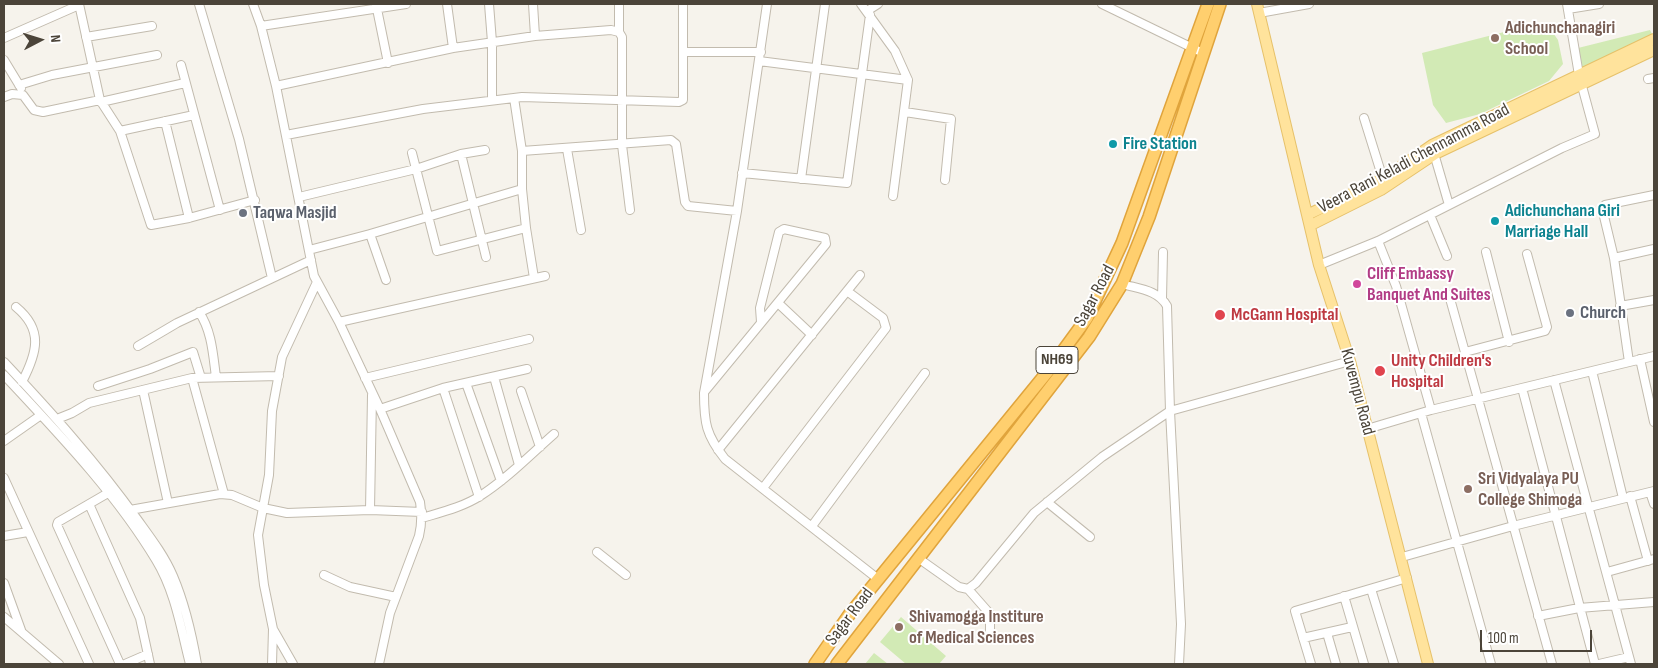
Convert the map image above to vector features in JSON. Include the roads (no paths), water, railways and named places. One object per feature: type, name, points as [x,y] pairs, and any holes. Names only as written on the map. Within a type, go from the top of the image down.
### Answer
[{"type":"highway","name":"Sagar Road","points":[[836,664],[1089,337],[1122,284],[1155,202],[1198,50],[1208,4]]},
{"type":"highway","name":"Sagar Road","points":[[815,664],[849,615],[1050,370],[1087,318],[1122,243],[1198,50],[1220,4]]},
{"type":"main road","name":"Kuvempu Road","points":[[1258,9],[1320,265],[1350,361],[1428,664]]},
{"type":"main road","points":[[1580,80],[1654,38]]},
{"type":"main road","points":[[1311,225],[1381,190],[1433,150],[1580,80],[1654,50]]},
{"type":"main road","name":"Veera Rani Keladi Chennamma Road","points":[[1309,214],[1383,179],[1433,150]]},
{"type":"street","points":[[199,4],[255,200],[272,278]]},
{"type":"street","points":[[253,4],[261,26],[276,86],[317,282],[339,322],[380,409],[420,502],[422,515],[419,536],[390,613],[379,664]]},
{"type":"street","points":[[261,26],[376,6],[406,4]]},
{"type":"street","points":[[447,4],[453,48]]},
{"type":"street","points":[[489,4],[492,42],[492,100]]},
{"type":"street","points":[[532,4],[535,36]]},
{"type":"street","points":[[618,32],[619,4]]},
{"type":"street","points":[[286,135],[423,109],[514,98],[681,102],[683,100],[683,4]]},
{"type":"street","points":[[767,4],[737,211],[704,393],[704,422],[712,442],[725,458],[878,579]]},
{"type":"street","points":[[801,179],[825,4]]},
{"type":"street","points":[[861,4],[895,51],[908,80],[894,196]]},
{"type":"street","points":[[742,173],[847,183],[869,13],[878,4]]},
{"type":"street","points":[[1102,4],[1198,50]]},
{"type":"street","points":[[1258,9],[1309,4]]},
{"type":"street","points":[[1320,265],[1378,241],[1562,148],[1595,134],[1580,80],[1568,7],[1599,4]]},
{"type":"street","points":[[4,38],[79,5],[101,101],[120,131],[151,226],[255,200]]},
{"type":"street","points":[[376,6],[388,63]]},
{"type":"street","points":[[86,37],[152,26]]},
{"type":"street","points":[[276,86],[453,48],[535,36],[611,30],[618,32],[622,37],[620,102],[622,145],[630,210]]},
{"type":"street","points":[[683,52],[760,52]]},
{"type":"street","points":[[19,85],[52,75],[157,54]]},
{"type":"street","points":[[4,60],[23,95],[34,110],[43,112],[185,83]]},
{"type":"street","points":[[759,61],[908,80]]},
{"type":"street","points":[[180,65],[220,210]]},
{"type":"street","points":[[4,97],[12,94],[23,95]]},
{"type":"street","points":[[514,98],[522,151],[522,189],[526,228],[534,278]]},
{"type":"street","points":[[905,112],[951,119],[945,180]]},
{"type":"street","points":[[120,131],[194,114]]},
{"type":"street","points":[[1364,118],[1383,179]]},
{"type":"street","points":[[165,121],[189,218]]},
{"type":"street","points":[[522,151],[674,141],[685,202],[688,206],[737,211]]},
{"type":"street","points":[[567,149],[580,230]]},
{"type":"street","points":[[299,197],[416,170],[461,154],[485,150]]},
{"type":"street","points":[[1433,150],[1449,205]]},
{"type":"street","points":[[412,153],[437,250],[526,228]]},
{"type":"street","points":[[461,154],[486,257]]},
{"type":"street","points":[[309,250],[522,189]]},
{"type":"street","points":[[1630,362],[1614,258],[1603,206],[1654,195]]},
{"type":"street","points":[[1430,215],[1447,256]]},
{"type":"street","points":[[704,393],[826,244],[825,238],[784,229],[779,232],[760,308],[761,322]]},
{"type":"street","points":[[370,234],[386,280]]},
{"type":"street","points":[[1378,241],[1396,286],[1431,410]]},
{"type":"street","points":[[1614,258],[1654,249]]},
{"type":"street","points":[[1162,298],[1163,252]]},
{"type":"street","points":[[1486,252],[1509,342]]},
{"type":"street","points":[[1465,352],[1509,342],[1544,331],[1547,327],[1527,254]]},
{"type":"street","points":[[138,346],[199,312],[311,260]]},
{"type":"street","points":[[718,450],[860,275]]},
{"type":"street","points":[[339,322],[545,276]]},
{"type":"street","points":[[272,664],[273,629],[264,585],[258,535],[269,475],[272,411],[282,357],[317,282]]},
{"type":"street","points":[[1122,284],[1154,293],[1162,298],[1167,306],[1170,411],[1181,624],[1179,664]]},
{"type":"street","points":[[763,488],[886,328],[883,318],[847,291]]},
{"type":"street","points":[[1449,295],[1552,664]]},
{"type":"street","points":[[1620,306],[1654,300]]},
{"type":"street","points":[[778,303],[812,335]]},
{"type":"street","points":[[16,307],[26,315],[36,332],[36,345],[30,368],[22,382]]},
{"type":"street","points":[[199,312],[206,322],[216,377]]},
{"type":"street","points":[[365,378],[529,339]]},
{"type":"street","points":[[98,386],[150,369],[193,352],[196,378],[224,494]]},
{"type":"street","points":[[1367,429],[1421,412],[1654,356]]},
{"type":"street","points":[[1640,359],[1654,422]]},
{"type":"street","points":[[918,558],[959,587],[968,588],[976,583],[1034,513],[1102,457],[1170,411],[1350,361]]},
{"type":"street","points":[[4,362],[57,419],[130,510],[161,553],[173,576],[185,610],[198,664]]},
{"type":"street","points":[[380,409],[442,388],[527,369]]},
{"type":"street","points":[[1592,371],[1626,497],[1651,560],[1607,572]]},
{"type":"street","points":[[812,526],[925,373]]},
{"type":"street","points":[[4,375],[108,493],[156,560],[164,574],[178,615],[190,664]]},
{"type":"street","points":[[57,419],[89,403],[196,378],[278,376]]},
{"type":"street","points":[[494,377],[519,465]]},
{"type":"street","points":[[1554,380],[1630,660],[1599,664]]},
{"type":"street","points":[[466,383],[501,481]]},
{"type":"street","points":[[442,388],[480,497]]},
{"type":"street","points":[[1522,388],[1595,664]]},
{"type":"street","points":[[143,390],[168,503]]},
{"type":"street","points":[[520,391],[540,448]]},
{"type":"street","points":[[370,510],[372,392]]},
{"type":"street","points":[[1421,412],[1491,664]]},
{"type":"street","points":[[4,440],[41,415]]},
{"type":"street","points":[[130,510],[232,494],[263,508],[287,513],[370,510],[422,515],[456,508],[480,497],[540,448],[554,434]]},
{"type":"street","points":[[4,478],[88,664]]},
{"type":"street","points":[[1402,557],[1456,541],[1652,491],[1654,504]]},
{"type":"street","points":[[108,493],[58,522],[57,528],[120,664]]},
{"type":"street","points":[[1047,502],[1090,537]]},
{"type":"street","points":[[89,504],[140,618],[150,664]]},
{"type":"street","points":[[4,536],[28,532]]},
{"type":"street","points":[[597,552],[626,575]]},
{"type":"street","points":[[324,575],[350,587],[396,597]]},
{"type":"street","points":[[1311,664],[1295,611],[1407,578]]},
{"type":"street","points":[[4,583],[22,632]]},
{"type":"street","points":[[968,588],[990,614],[990,632]]},
{"type":"street","points":[[1371,589],[1394,664]]},
{"type":"street","points":[[1344,596],[1364,664]]},
{"type":"street","points":[[1538,616],[1579,608],[1654,602]]},
{"type":"street","points":[[4,617],[59,664]]},
{"type":"street","points":[[1303,638],[1352,626]]},
{"type":"street","points":[[273,629],[293,664]]},
{"type":"street","points":[[1327,633],[1336,664]]},
{"type":"street","points":[[124,664],[148,654]]},
{"type":"place","name":"Adichunchanagiri School","points":[[1495,38]]},
{"type":"place","name":"Fire Station","points":[[1113,144]]},
{"type":"place","name":"Taqwa Masjid","points":[[243,213]]},
{"type":"place","name":"Adichunchana Giri Marriage Hall","points":[[1495,221]]},
{"type":"place","name":"Cliff Embassy Banquet And Suites","points":[[1357,284]]},
{"type":"place","name":"Church","points":[[1570,313]]},
{"type":"place","name":"McGann Hospital","points":[[1220,315]]},
{"type":"place","name":"Unity Children's Hospital","points":[[1380,371]]},
{"type":"place","name":"Sri Vidyalaya PU College Shimoga","points":[[1468,489]]},
{"type":"place","name":"Shivamogga Institure of Medical Sciences","points":[[899,627]]}]
